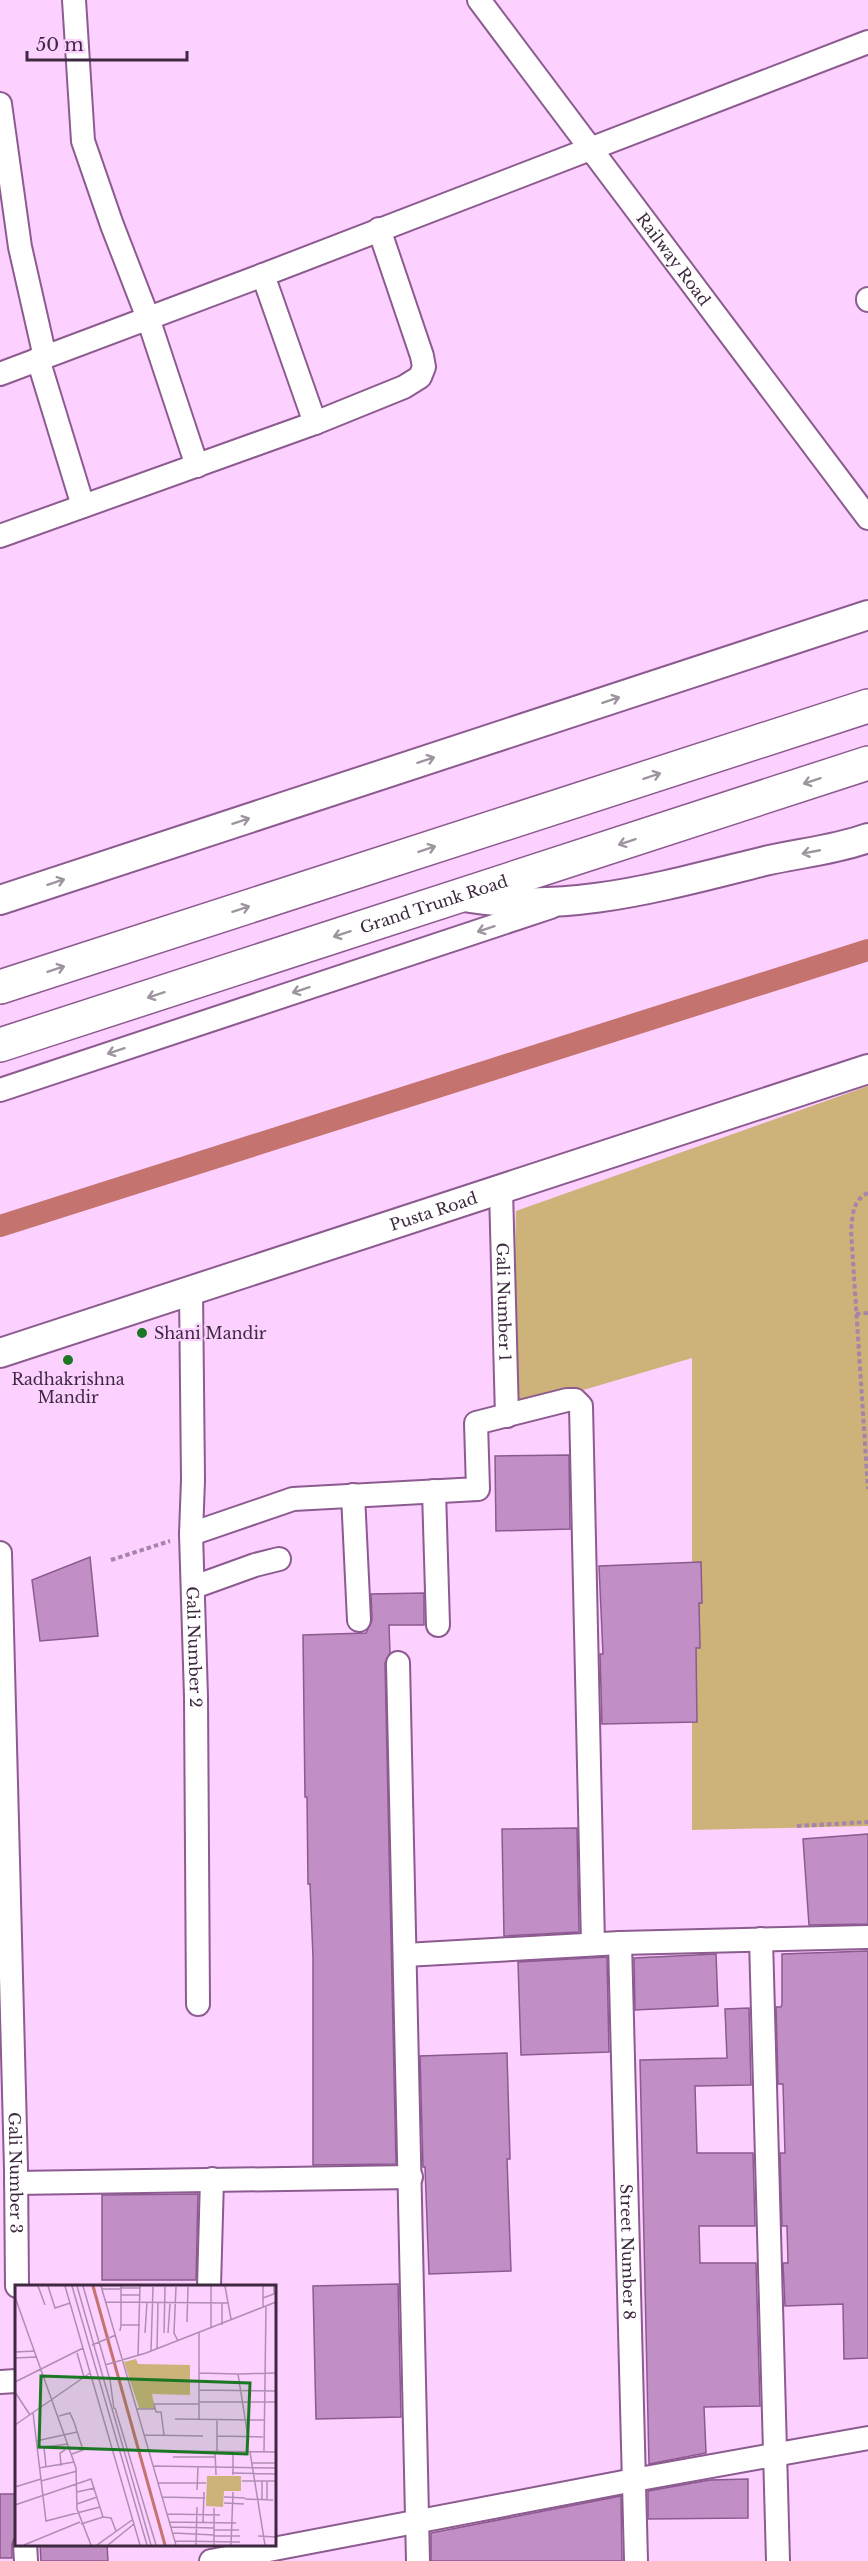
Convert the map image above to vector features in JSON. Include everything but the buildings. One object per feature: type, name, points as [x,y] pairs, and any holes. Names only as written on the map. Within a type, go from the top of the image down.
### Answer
[{"type":"highway","points":[[0,987],[868,706]]},
{"type":"highway","name":"Grand Trunk Road","points":[[0,1045],[868,763]]},
{"type":"main road","points":[[0,900],[868,615]]},
{"type":"main road","points":[[459,897],[493,903],[561,904],[649,889],[848,845],[868,838]]},
{"type":"main road","name":"Pusta Road","points":[[0,1353],[868,1069]]},
{"type":"street","points":[[74,0],[83,141],[148,318],[197,466]]},
{"type":"street","name":"Railway Road","points":[[479,0],[868,518]]},
{"type":"street","points":[[0,374],[868,42]]},
{"type":"street","points":[[0,104],[20,247],[42,358],[83,506]]},
{"type":"street","points":[[0,536],[315,423],[404,387],[420,377],[424,367],[379,230]]},
{"type":"street","points":[[263,275],[315,423]]},
{"type":"street","points":[[0,1089],[561,904]]},
{"type":"street","name":"Gali Number 1","points":[[501,1190],[507,1416]]},
{"type":"street","name":"Gali Number 2","points":[[191,1290],[193,1480],[191,1534],[194,1587],[198,2004]]},
{"type":"street","points":[[191,1534],[292,1500],[478,1489],[476,1423],[567,1400],[575,1400],[581,1406],[593,1944]]},
{"type":"street","points":[[434,1491],[438,1625]]},
{"type":"street","points":[[353,1495],[359,1620]]},
{"type":"street","name":"Gali Number 3","points":[[0,1553],[5,1957],[11,2174],[17,2285]]},
{"type":"street","points":[[194,1587],[255,1565],[279,1559]]},
{"type":"street","points":[[398,1663],[418,2561]]},
{"type":"street","points":[[405,1955],[593,1944],[868,1937]]},
{"type":"street","points":[[761,1939],[778,2561]]},
{"type":"street","name":"Street Number 8","points":[[620,1943],[636,2561]]},
{"type":"street","points":[[11,2174],[212,2179],[411,2177]]},
{"type":"street","points":[[209,2285],[212,2179]]},
{"type":"street","points":[[0,2382],[15,2381]]},
{"type":"street","points":[[210,2561],[868,2438]]},
{"type":"path","points":[[868,1192],[860,1196],[855,1203],[851,1231],[868,1489]]},
{"type":"path","points":[[856,1314],[868,1313]]},
{"type":"path","points":[[111,1560],[191,1534]]},
{"type":"path","points":[[797,1826],[868,1822]]},
{"type":"shaded area","points":[[868,1086],[868,1826],[692,1830],[692,1358],[512,1411],[516,1211]]},
{"type":"waterway","points":[[0,1226],[868,950]]},
{"type":"place","name":"Shani Mandir","points":[[142,1333]]},
{"type":"place","name":"Radhakrishna Mandir","points":[[68,1360]]}]
